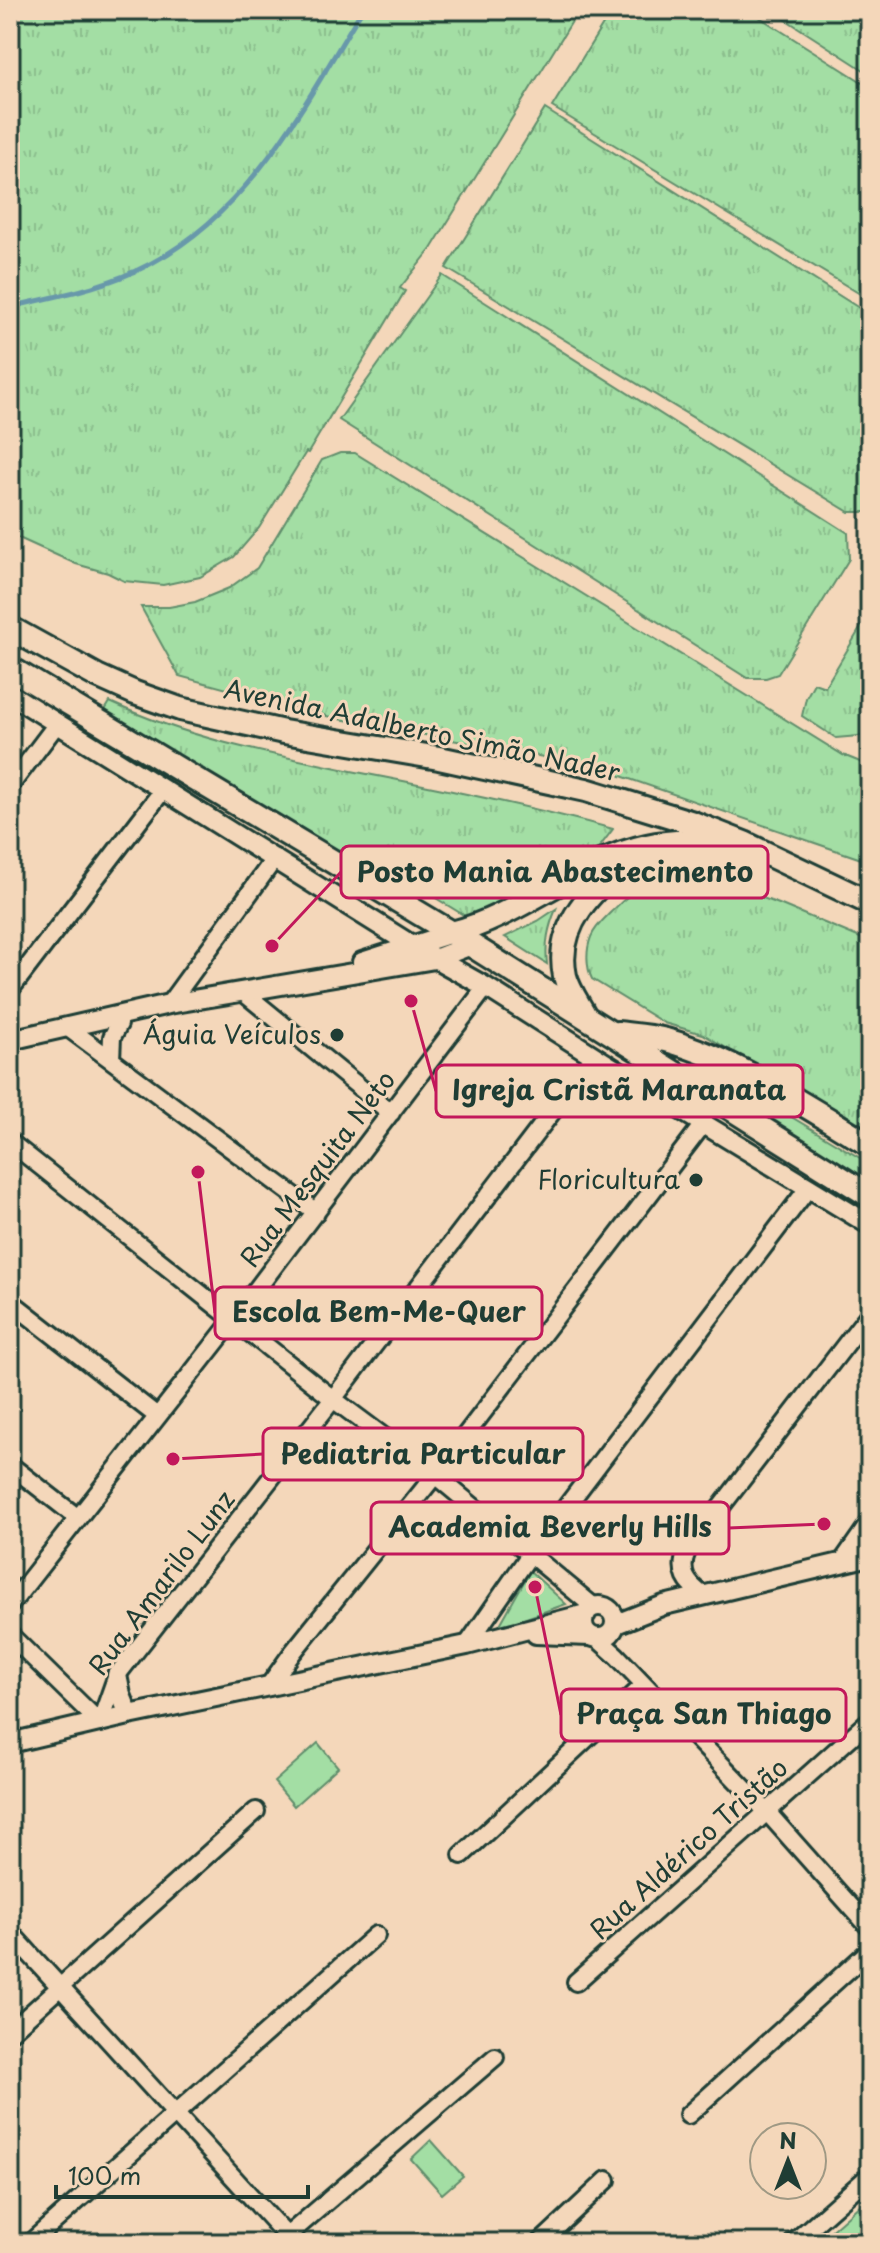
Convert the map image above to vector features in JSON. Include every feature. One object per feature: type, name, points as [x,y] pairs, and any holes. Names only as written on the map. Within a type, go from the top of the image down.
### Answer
[{"type":"main road","name":"Avenida Adalberto Simão Nader","points":[[10,628],[97,676],[180,709],[284,732],[439,758],[586,790],[681,819],[744,843],[870,903]]},
{"type":"main road","points":[[10,668],[462,939],[870,1196]]},
{"type":"main road","points":[[462,939],[474,927],[598,864],[646,846],[684,841],[744,843]]},
{"type":"main road","points":[[587,1019],[565,977],[566,935],[581,906],[607,877],[646,846]]},
{"type":"main road","points":[[608,1031],[664,1040],[696,1051],[786,1095],[870,1145]]},
{"type":"street","points":[[10,694],[413,946],[486,987],[594,1057],[870,1225]]},
{"type":"street","points":[[10,786],[56,725]]},
{"type":"street","points":[[10,990],[163,790]]},
{"type":"street","points":[[169,1004],[275,858]]},
{"type":"street","points":[[298,983],[413,946],[462,939]]},
{"type":"street","points":[[10,1051],[72,1030],[169,1004],[435,959],[462,939]]},
{"type":"street","name":"Rua Mesquita Neto","points":[[10,1605],[234,1319],[486,987]]},
{"type":"street","points":[[10,1040],[119,1024],[243,992]]},
{"type":"street","points":[[243,992],[391,1113]]},
{"type":"street","points":[[111,1059],[112,1037],[119,1024]]},
{"type":"street","points":[[72,1030],[316,1212]]},
{"type":"street","name":"Rua Amarilo Lunz","points":[[100,1723],[117,1675],[594,1057]]},
{"type":"street","points":[[268,1687],[435,1475],[704,1123]]},
{"type":"street","points":[[10,1142],[531,1553],[600,1623],[617,1656],[767,1812],[870,1928]]},
{"type":"street","points":[[467,1645],[531,1553],[809,1187]]},
{"type":"street","points":[[10,1301],[157,1416]]},
{"type":"street","points":[[704,1596],[691,1587],[685,1576],[683,1562],[687,1551],[870,1313]]},
{"type":"street","points":[[10,1465],[78,1518]]},
{"type":"street","points":[[842,1562],[870,1522]]},
{"type":"street","points":[[10,1743],[517,1634],[600,1623],[870,1556]]},
{"type":"street","points":[[10,1635],[100,1723]]},
{"type":"street","points":[[293,1652],[302,1680]]},
{"type":"street","points":[[117,1675],[129,1715]]},
{"type":"street","points":[[462,1855],[644,1685]]},
{"type":"street","name":"Rua Aldérico Tristão","points":[[576,1982],[870,1720]]},
{"type":"street","points":[[10,2032],[256,1811]]},
{"type":"street","points":[[10,1932],[175,2112],[286,2241],[495,2057]]},
{"type":"street","points":[[30,2243],[376,1935]]},
{"type":"street","points":[[688,2115],[870,1950]]},
{"type":"street","points":[[793,2243],[870,2175]]},
{"type":"street","points":[[540,2243],[607,2180]]},
{"type":"green space","points":[[10,10],[579,10],[431,249],[400,288],[405,291],[259,528],[234,557],[200,577],[163,585],[124,581],[76,564],[10,534]]},
{"type":"green space","points":[[612,10],[748,10],[870,87],[870,300],[552,107]]},
{"type":"green space","points":[[771,10],[870,10],[870,74]]},
{"type":"green space","points":[[545,109],[870,315],[870,512],[849,512],[446,268]]},
{"type":"green space","points":[[442,275],[848,533],[849,559],[778,674],[766,678],[747,678],[339,420]]},
{"type":"green space","points":[[340,453],[355,453],[843,755],[870,766],[870,862],[592,766],[334,718],[179,676],[141,607],[169,607],[195,602],[229,588],[257,568],[322,460]]},
{"type":"green space","points":[[870,612],[870,735],[836,738],[802,716],[806,698],[814,683],[825,687]]},
{"type":"green space","points":[[110,702],[172,727],[234,745],[488,798],[613,829],[598,849],[581,864],[475,922],[408,881],[398,895],[104,712]]},
{"type":"green space","points":[[679,871],[694,873],[779,904],[870,942],[870,1136],[703,1034],[664,1023],[592,979],[588,953],[597,927],[641,885]]},
{"type":"green space","points":[[556,909],[548,936],[547,964],[505,937],[538,921]]},
{"type":"green space","points":[[729,1101],[773,1106],[870,1164],[870,1189]]},
{"type":"green space","points":[[530,1571],[566,1604],[498,1628]]},
{"type":"green space","points":[[318,1743],[338,1767],[294,1806],[274,1782]]},
{"type":"green space","points":[[431,2140],[463,2176],[442,2194],[411,2159]]},
{"type":"green space","points":[[870,2196],[870,2243],[817,2243]]},
{"type":"waterway","points":[[10,307],[82,290],[134,272],[186,241],[218,215],[247,185],[272,152],[362,10]]},
{"type":"place","name":"Posto Mania Abastecimento","points":[[272,946]]},
{"type":"place","name":"Igreja Cristã Maranata","points":[[411,1001]]},
{"type":"place","name":"Águia Veículos","points":[[337,1035]]},
{"type":"place","name":"Escola Bem-Me-Quer","points":[[198,1172]]},
{"type":"place","name":"Floricultura","points":[[696,1180]]},
{"type":"place","name":"Pediatria Particular","points":[[173,1459]]},
{"type":"place","name":"Academia Beverly Hills","points":[[824,1524]]},
{"type":"place","name":"Praça San Thiago","points":[[535,1587]]}]
